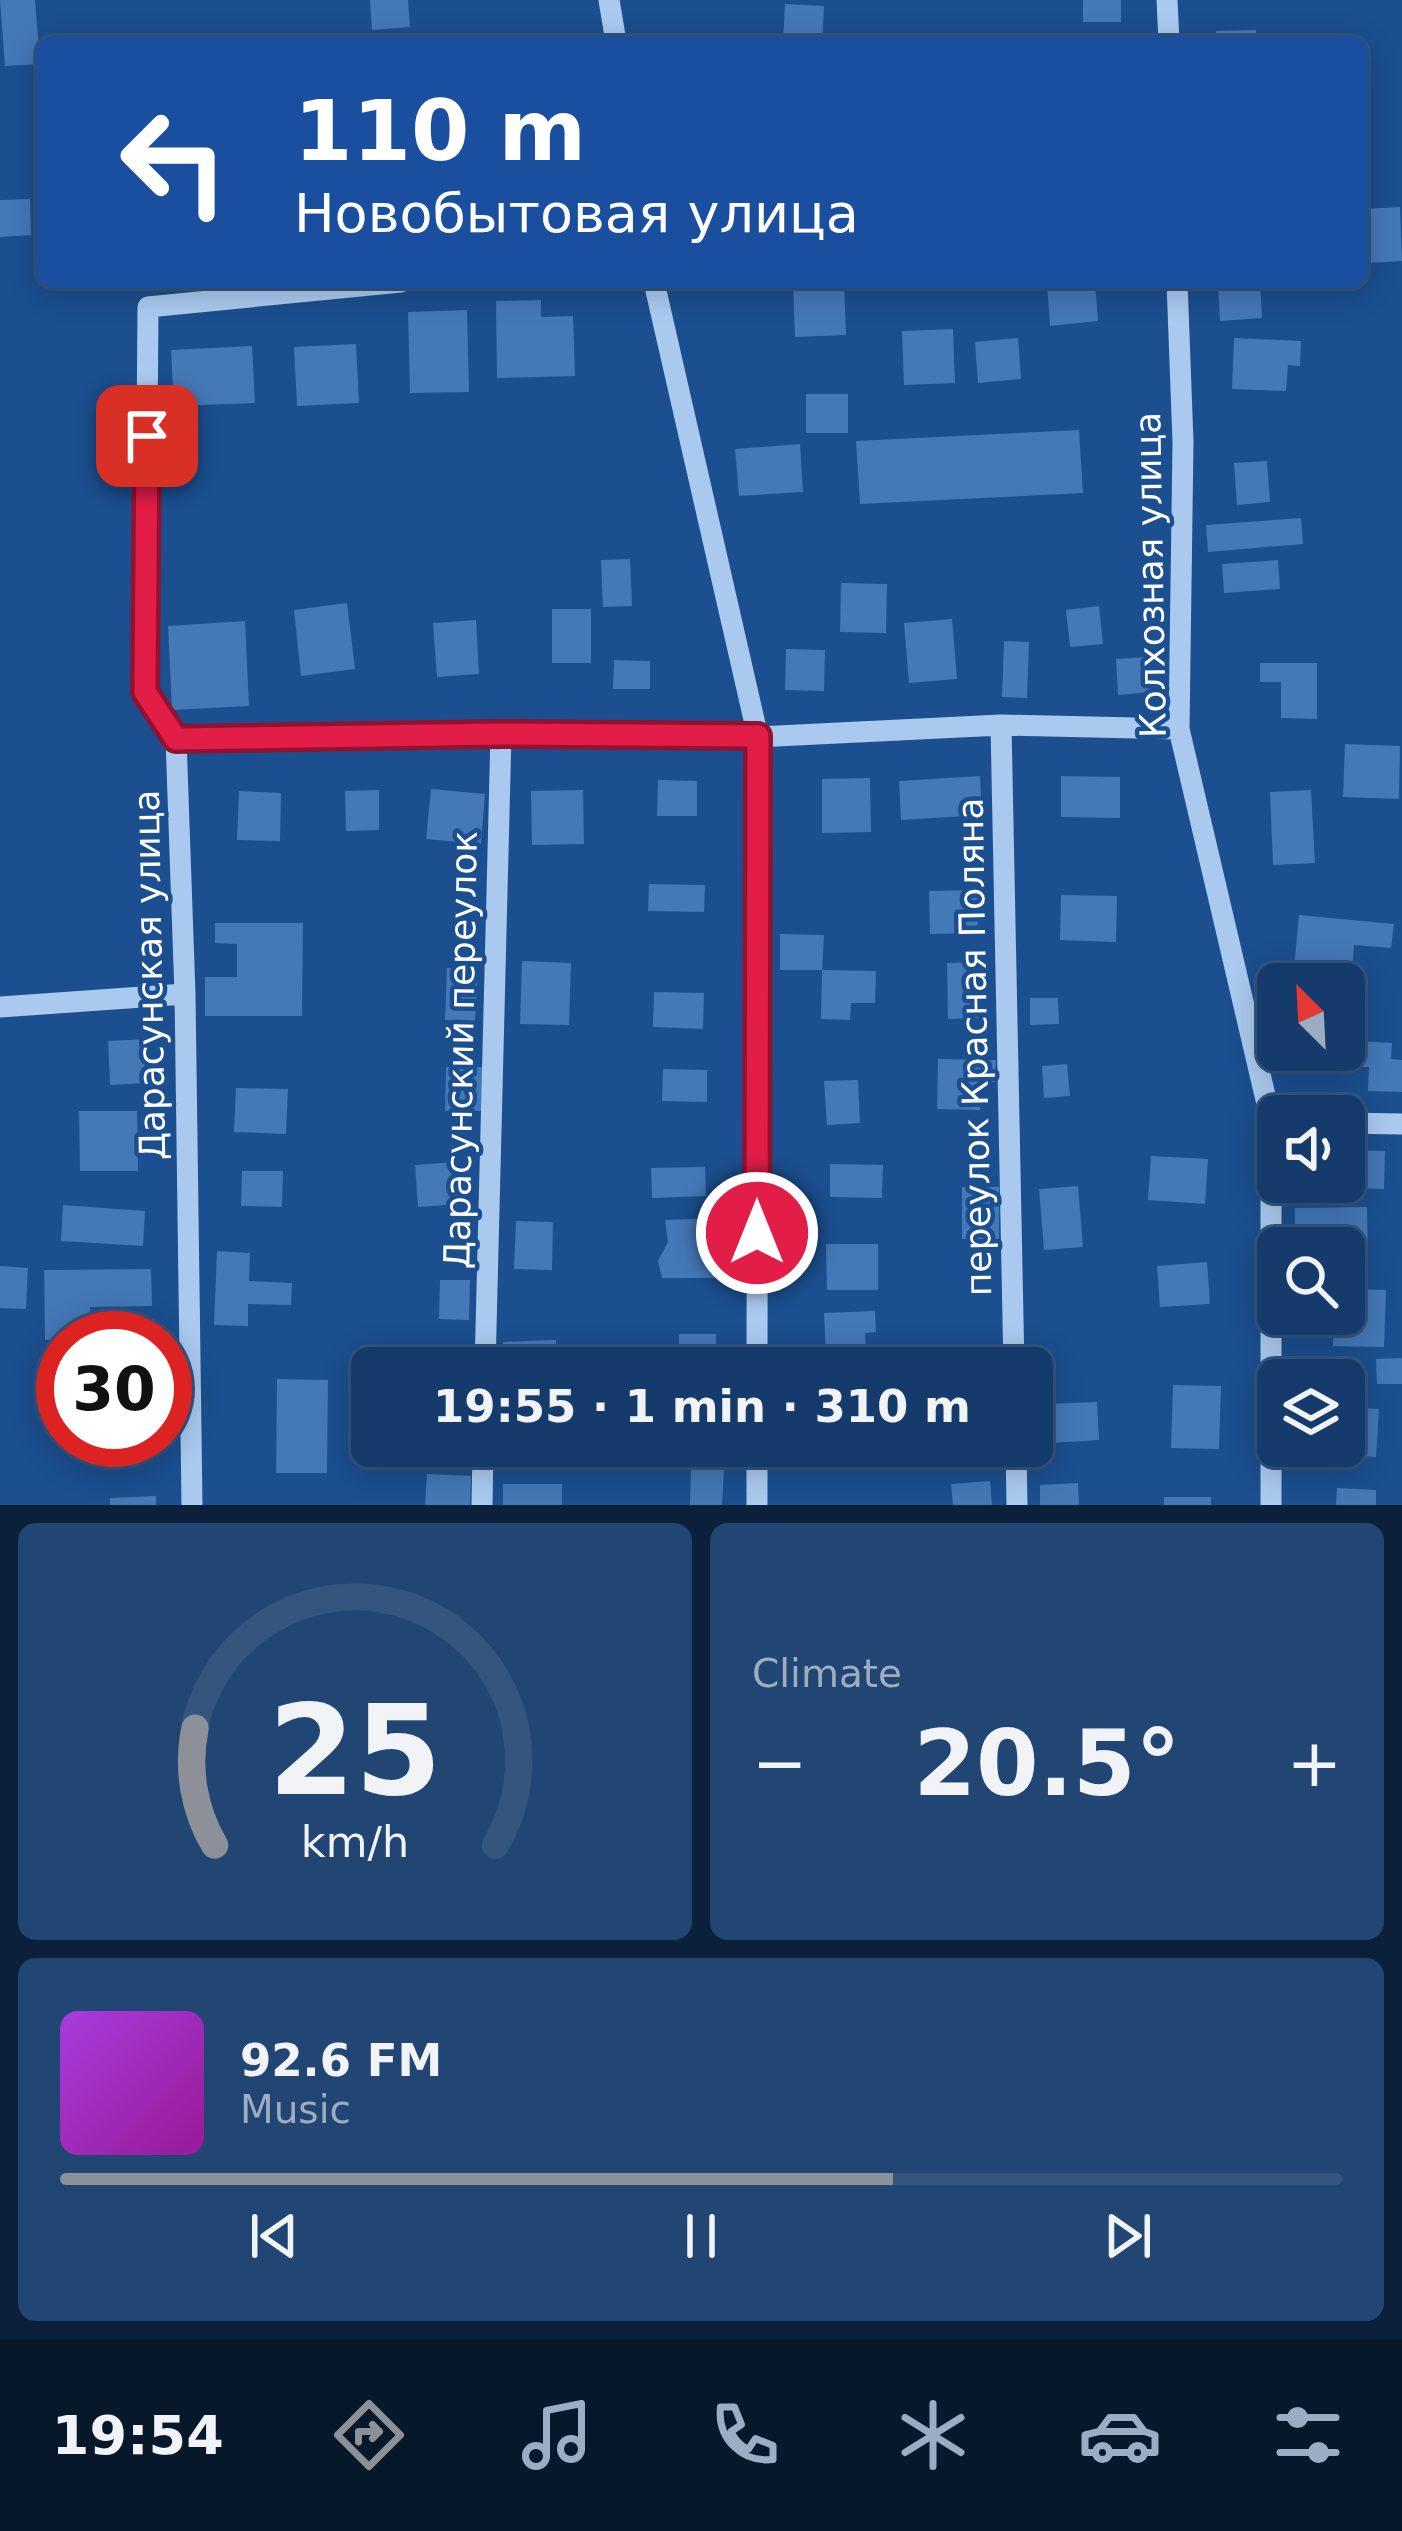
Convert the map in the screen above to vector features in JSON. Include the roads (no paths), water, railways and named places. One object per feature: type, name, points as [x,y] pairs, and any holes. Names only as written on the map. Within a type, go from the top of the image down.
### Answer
[{"type":"street","points":[[609,0],[615,36]]},
{"type":"street","points":[[1167,0],[1168,36]]},
{"type":"street","name":"Дарасунская улица","points":[[192,1505],[176,739],[145,692],[148,308],[343,288]]},
{"type":"street","points":[[655,288],[758,736],[757,1347]]},
{"type":"street","name":"Колхозная улица","points":[[1178,288],[1183,442],[1179,729],[1268,1095]]},
{"type":"street","points":[[176,739],[758,736],[1000,725],[1179,729]]},
{"type":"street","name":"переулок Красная Поляна","points":[[1000,725],[1013,1347]]},
{"type":"street","name":"Дарасунский переулок","points":[[486,1347],[501,734]]},
{"type":"street","points":[[0,1007],[184,994]]},
{"type":"street","points":[[1365,1123],[1402,1124]]},
{"type":"street","name":"Колхозная улица","points":[[1271,1505],[1273,1203]]},
{"type":"street","points":[[482,1505],[483,1467]]},
{"type":"street","points":[[757,1467],[757,1505]]},
{"type":"street","points":[[1016,1467],[1017,1505]]}]
